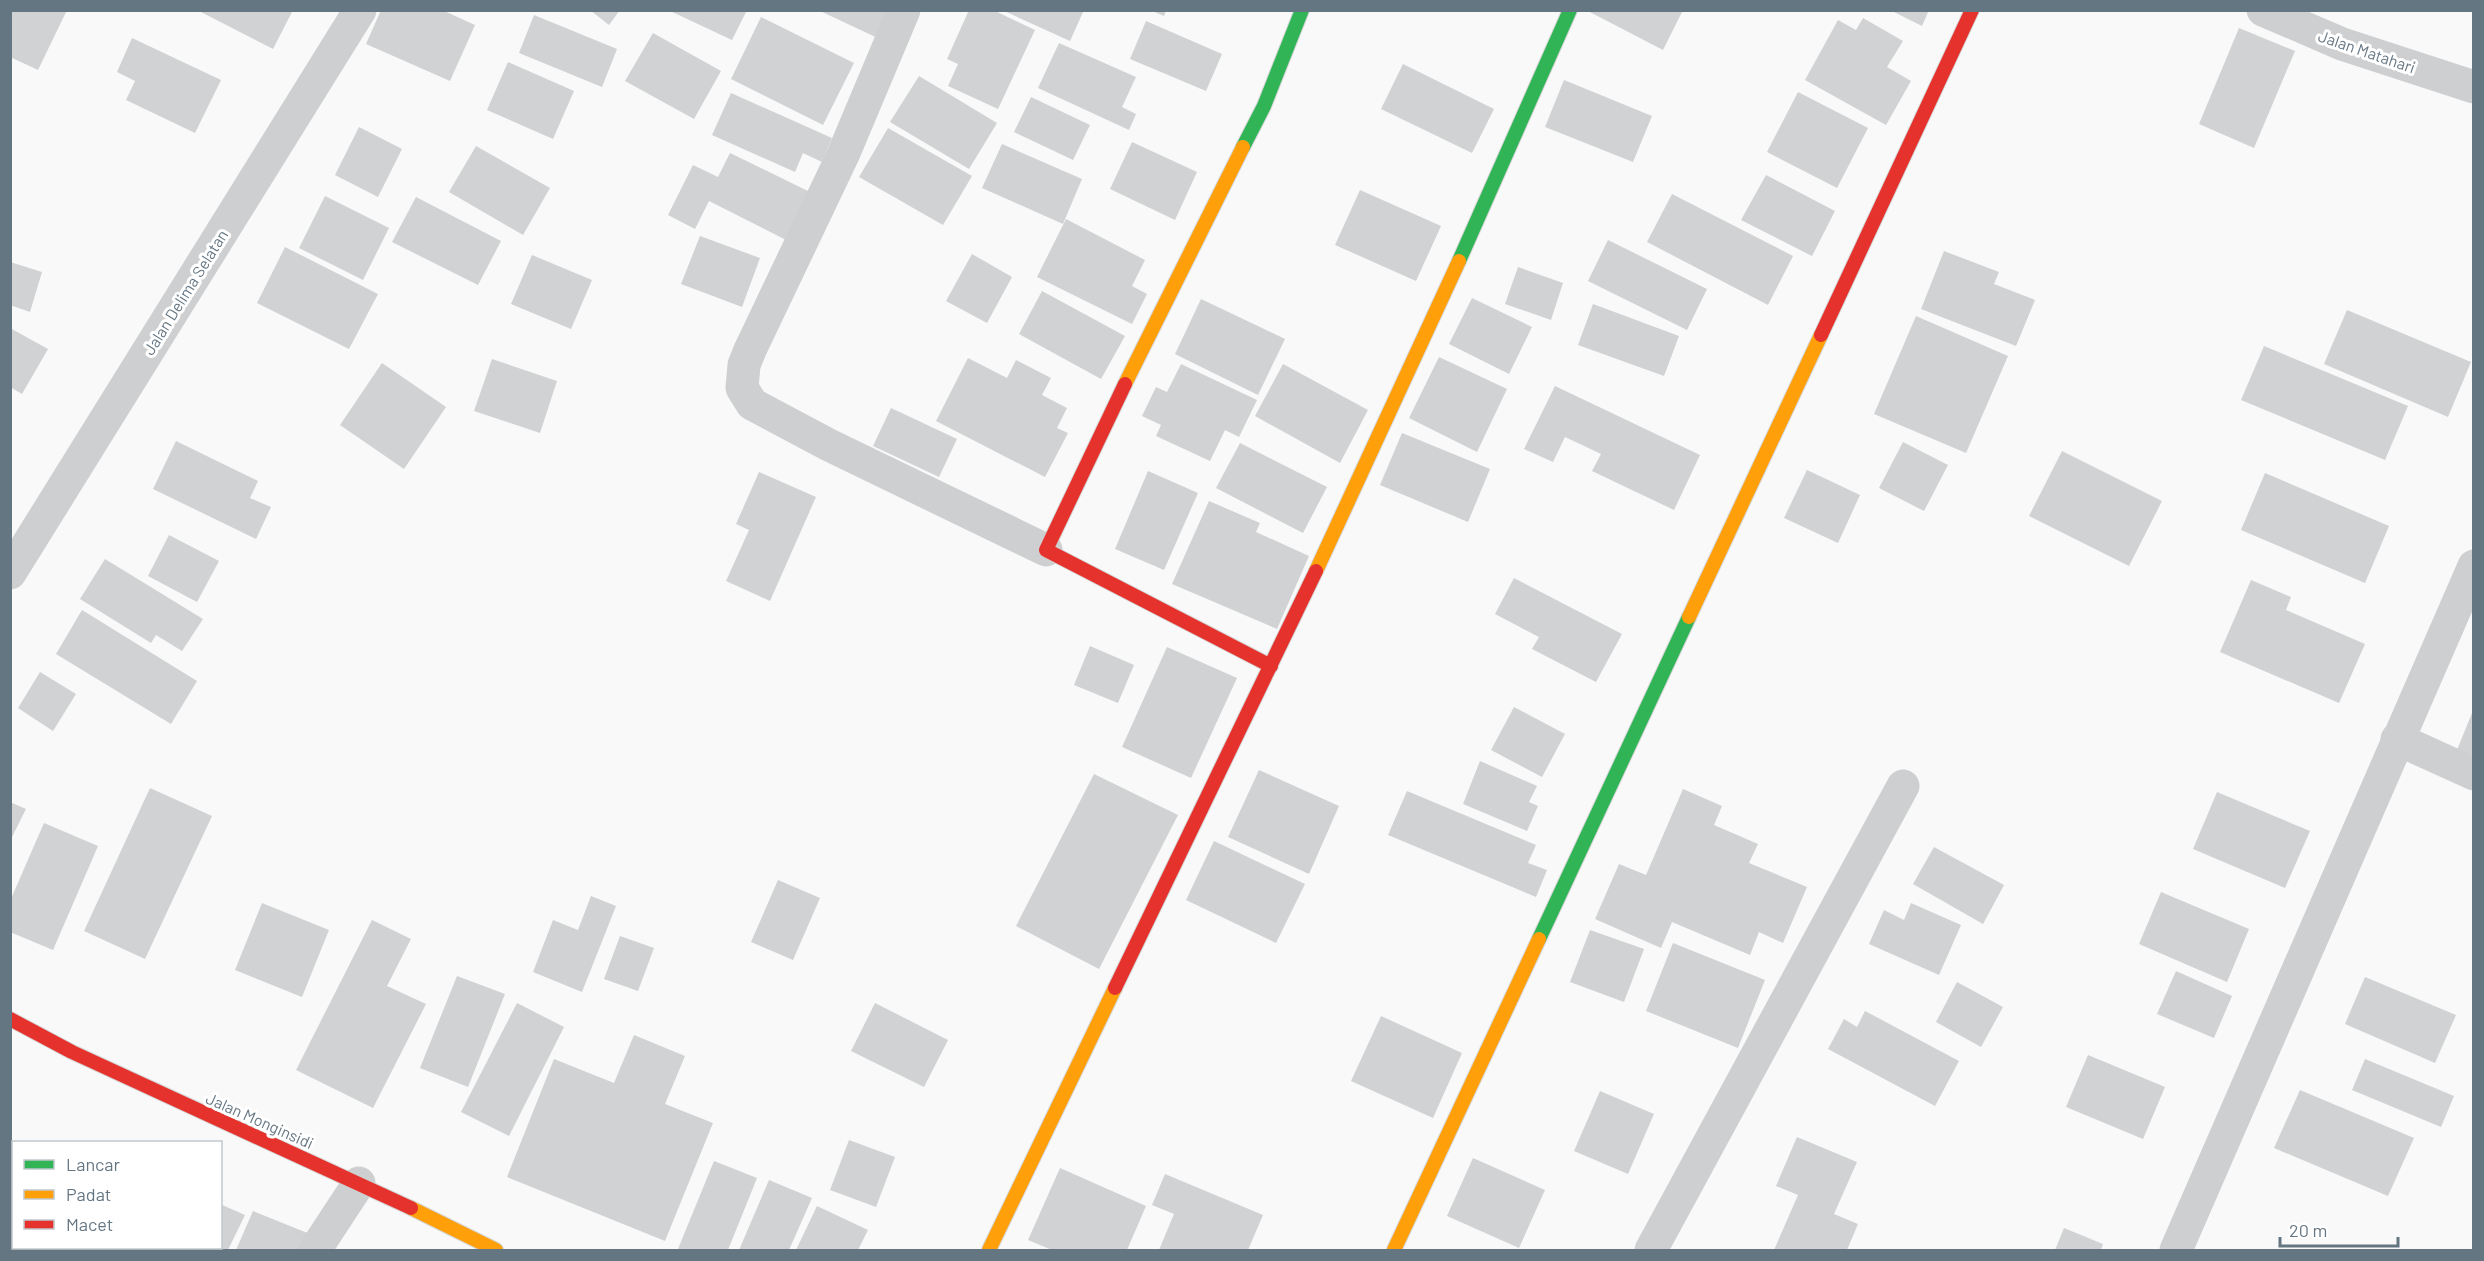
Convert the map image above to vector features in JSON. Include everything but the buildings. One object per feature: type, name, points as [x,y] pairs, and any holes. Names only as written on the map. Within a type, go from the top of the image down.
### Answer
[{"type":"street","name":"Jalan Delima Selatan","points":[[10,573],[360,10]]},
{"type":"street","points":[[904,10],[843,155],[750,350],[744,365],[742,388],[752,404],[829,445],[1046,550],[1271,666]]},
{"type":"street","points":[[1046,550],[1106,421],[1264,106],[1302,10]]},
{"type":"street","points":[[989,1251],[1271,666],[1424,341],[1570,10]]},
{"type":"street","points":[[1394,1251],[1972,10]]},
{"type":"street","name":"Jalan Matahari","points":[[2263,10],[2343,44],[2474,87]]},
{"type":"street","points":[[2176,1251],[2474,566]]},
{"type":"street","points":[[2397,739],[2474,774]]},
{"type":"street","points":[[1651,1251],[1903,786]]},
{"type":"street","name":"Jalan Monginsidi","points":[[10,1019],[72,1052],[359,1183],[496,1251]]},
{"type":"street","points":[[315,1251],[359,1183]]},
{"type":"traffic: fast","points":[[1243,147],[1264,106],[1302,10]]},
{"type":"traffic: fast","points":[[1459,261],[1570,10]]},
{"type":"traffic: fast","points":[[1539,939],[1689,617]]},
{"type":"traffic: slow","points":[[1125,384],[1243,147]]},
{"type":"traffic: slow","points":[[1316,571],[1459,261]]},
{"type":"traffic: slow","points":[[1689,617],[1821,335]]},
{"type":"traffic: slow","points":[[1394,1250],[1539,939]]},
{"type":"traffic: slow","points":[[989,1250],[1115,988]]},
{"type":"traffic: slow","points":[[411,1208],[496,1250]]},
{"type":"traffic: jam","points":[[1821,335],[1972,10]]},
{"type":"traffic: jam","points":[[1125,384],[1046,550],[1271,666]]},
{"type":"traffic: jam","points":[[1115,988],[1316,571]]},
{"type":"traffic: jam","points":[[10,1019],[72,1052],[411,1208]]}]
